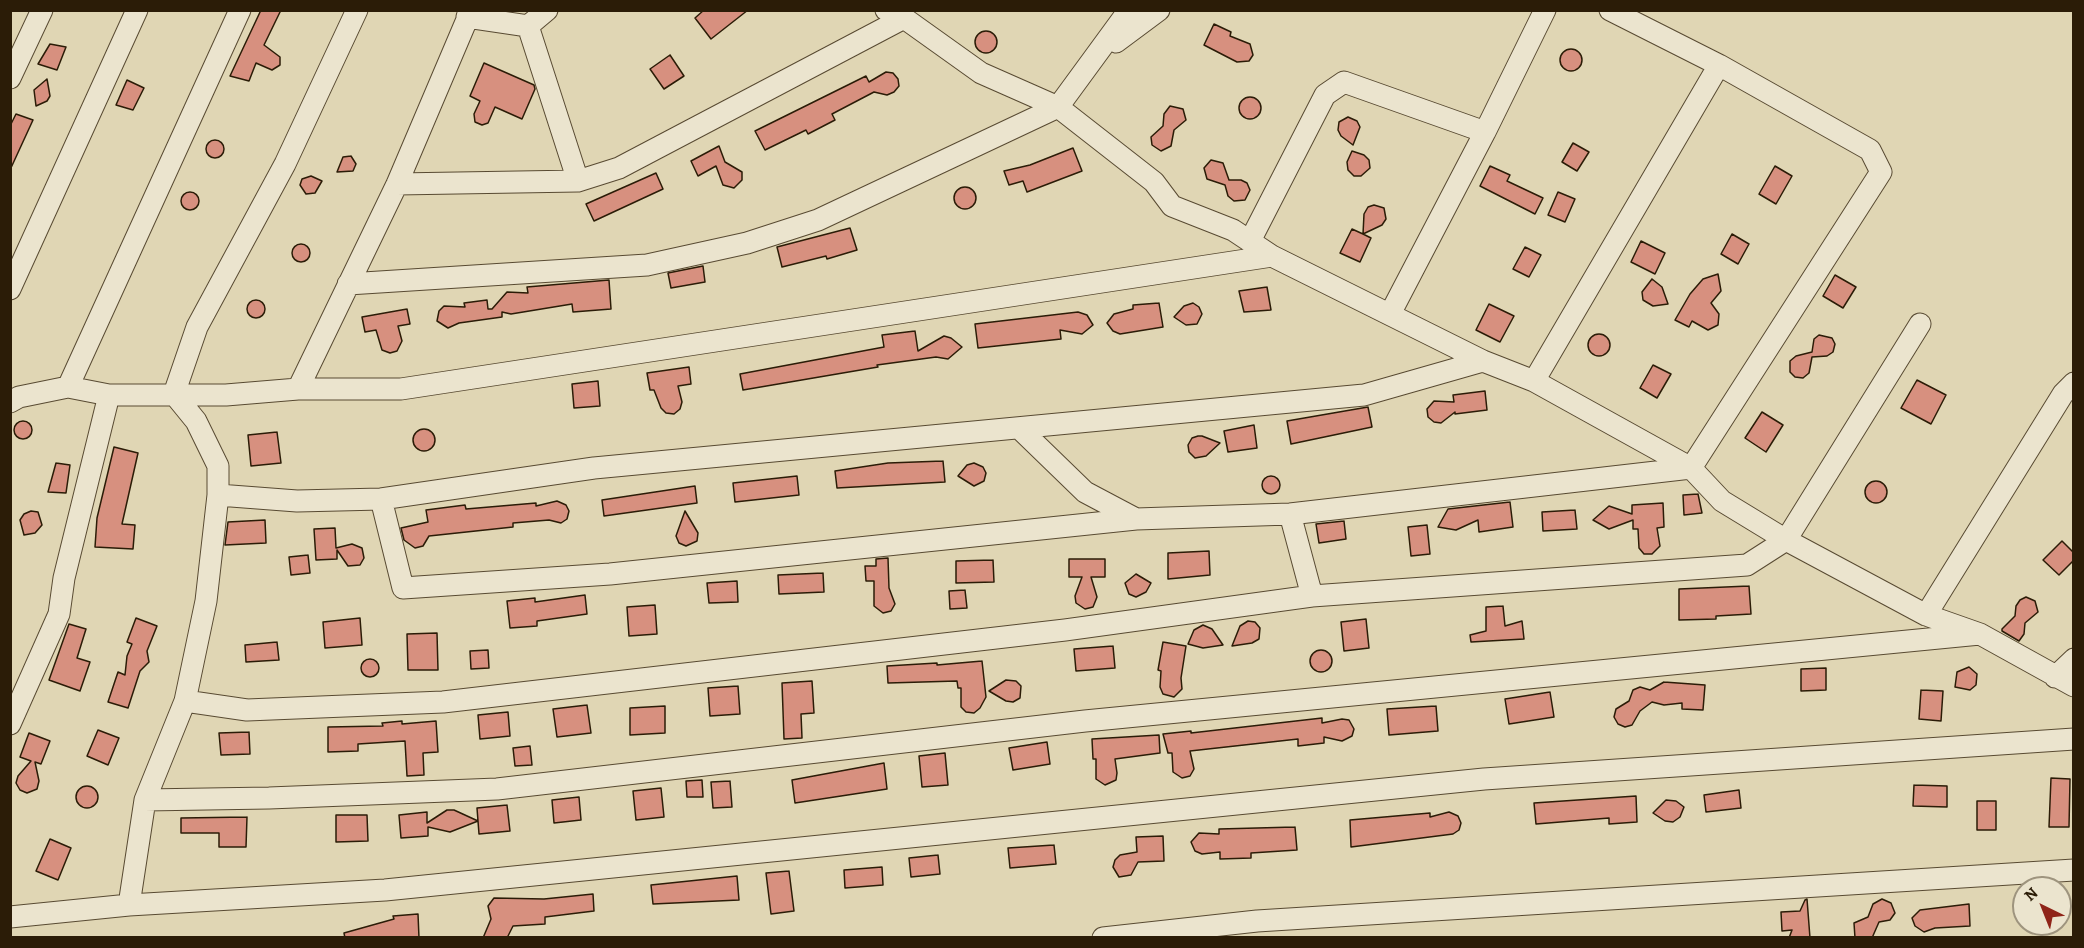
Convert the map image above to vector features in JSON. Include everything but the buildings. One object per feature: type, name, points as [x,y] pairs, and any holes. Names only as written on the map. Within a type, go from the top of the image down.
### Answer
[{"type":"street","points":[[10,78],[42,10]]},
{"type":"street","points":[[10,289],[137,10]]},
{"type":"street","points":[[68,387],[240,10]]},
{"type":"street","points":[[174,394],[197,327],[285,164],[357,10]]},
{"type":"street","points":[[528,26],[547,10]]},
{"type":"street","points":[[348,284],[647,265],[747,243],[818,220],[1058,107],[1129,10]]},
{"type":"street","points":[[1091,63],[1136,25],[1159,10]]},
{"type":"street","points":[[1390,314],[1485,132],[1545,10]]},
{"type":"street","points":[[1610,10],[1719,65],[1870,150],[1881,172],[1691,468]]},
{"type":"street","points":[[298,389],[397,184],[469,14],[528,26]]},
{"type":"street","points":[[397,184],[578,181],[619,168],[895,14],[981,73],[1058,107],[1154,182],[1172,206],[1233,230],[1272,256],[1483,361],[1534,381],[1691,468],[1722,501],[1786,540],[1926,615],[1980,634],[2064,681],[2073,659]]},
{"type":"street","points":[[528,26],[543,79],[578,181]]},
{"type":"street","points":[[1534,381],[1719,65]]},
{"type":"street","points":[[1250,241],[1325,94],[1344,82],[1485,132]]},
{"type":"street","points":[[10,402],[19,397],[68,387],[109,394],[226,395],[298,389],[401,388],[1272,256]]},
{"type":"street","points":[[185,701],[247,710],[443,702],[1065,630],[1312,596],[1747,565],[1786,540],[1920,324]]},
{"type":"street","points":[[218,495],[297,501],[381,499],[594,468],[1364,395],[1483,361]]},
{"type":"street","points":[[1926,615],[2063,394],[2073,383]]},
{"type":"street","points":[[10,724],[59,614],[64,578],[109,394]]},
{"type":"street","points":[[129,905],[145,800],[185,701],[206,601],[218,495],[218,466],[195,421],[174,394]]},
{"type":"street","points":[[1019,428],[1084,492],[1136,519]]},
{"type":"street","points":[[381,499],[403,588],[610,574],[1136,519],[1290,514],[1691,468]]},
{"type":"street","points":[[1290,514],[1312,596]]},
{"type":"street","points":[[145,800],[268,798],[496,789],[1085,721],[1980,634]]},
{"type":"street","points":[[10,916],[129,905],[385,890],[1484,779],[2073,739]]},
{"type":"street","points":[[1103,938],[1257,921],[2073,870]]}]
